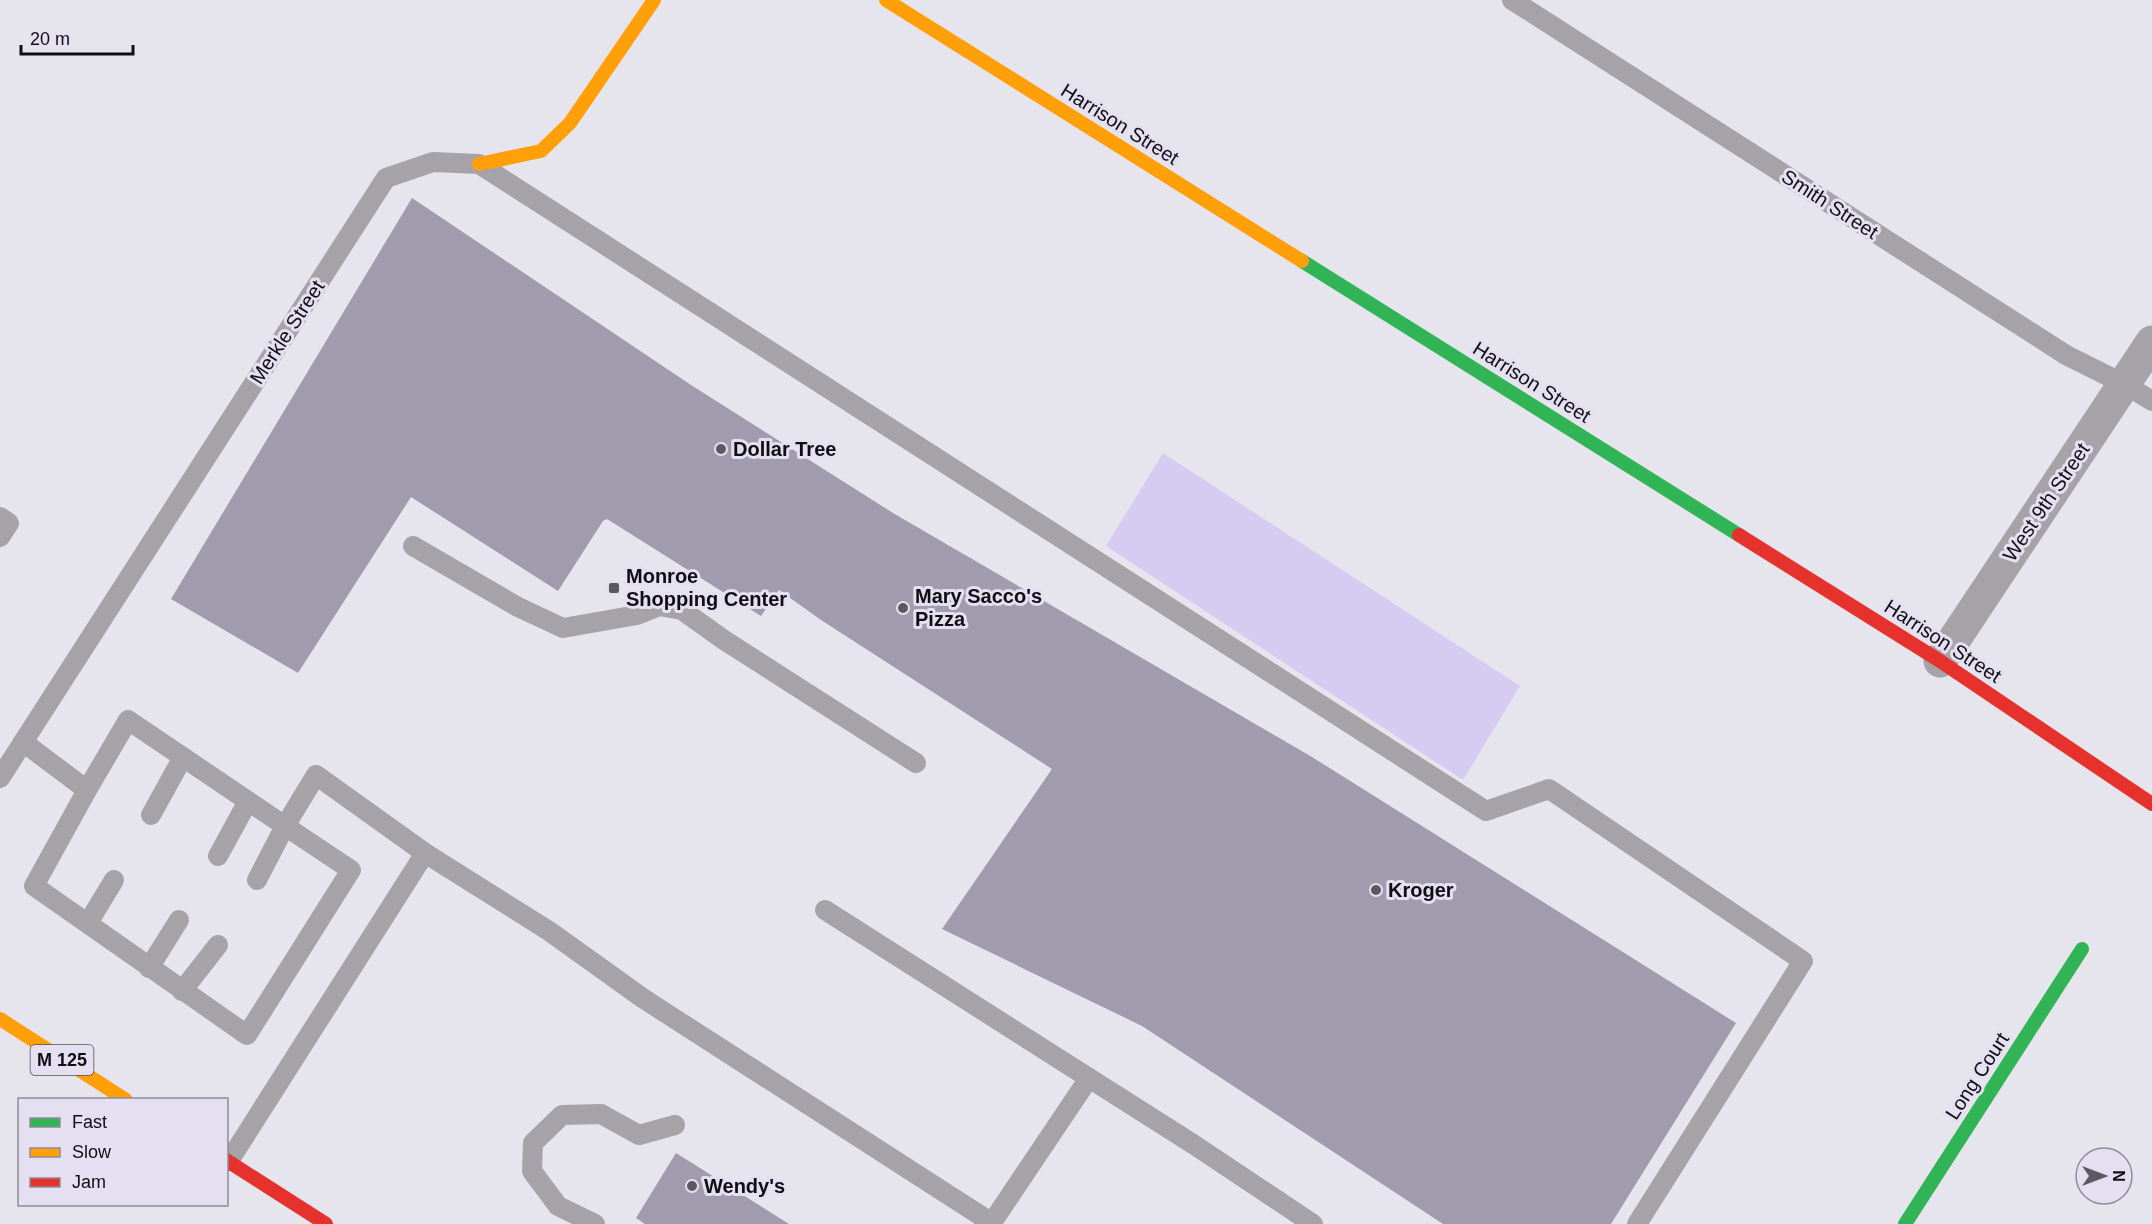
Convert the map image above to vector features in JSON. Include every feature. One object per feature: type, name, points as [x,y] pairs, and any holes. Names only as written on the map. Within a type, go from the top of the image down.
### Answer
[{"type":"street","name":"Merkle Street","points":[[479,164],[541,151],[570,123],[654,0]]},
{"type":"street","name":"Harrison Street","points":[[886,0],[1940,661],[2152,804]]},
{"type":"street","name":"West 9th Street","points":[[1940,661],[2152,342]]},
{"type":"street","name":"Long Court","points":[[1905,1224],[2082,949]]},
{"type":"street","name":"M 125","points":[[0,1019],[123,1098]]},
{"type":"street","points":[[228,1162],[326,1224]]},
{"type":"lane","name":"Smith Street","points":[[1512,0],[2066,355],[2152,401]]},
{"type":"lane","name":"Merkle Street","points":[[0,778],[386,178],[433,162],[479,164]]},
{"type":"lane","points":[[479,164],[1486,811],[1549,789],[1803,961],[1637,1224]]},
{"type":"lane","points":[[0,516],[9,523],[0,537]]},
{"type":"lane","points":[[413,546],[518,607],[563,628],[638,615],[659,606],[682,610],[724,640],[916,763]]},
{"type":"lane","points":[[128,720],[351,870],[247,1035],[34,886],[87,790],[128,720]]},
{"type":"lane","points":[[23,742],[87,790]]},
{"type":"lane","points":[[151,814],[183,757]]},
{"type":"lane","points":[[256,880],[316,775],[425,853],[549,931],[644,999],[992,1223],[1089,1078]]},
{"type":"lane","points":[[218,856],[248,801]]},
{"type":"lane","points":[[228,1159],[425,853]]},
{"type":"lane","points":[[88,923],[114,880]]},
{"type":"lane","points":[[825,910],[1313,1224]]},
{"type":"lane","points":[[149,968],[179,920]]},
{"type":"lane","points":[[182,991],[218,945]]},
{"type":"lane","points":[[595,1224],[558,1206],[532,1171],[533,1143],[562,1115],[601,1114],[639,1135],[675,1125]]},
{"type":"shaded area","points":[[1163,453],[1520,686],[1463,780],[1106,546]]},
{"type":"building","points":[[412,198],[691,385],[893,513],[1312,757],[1736,1023],[1611,1224],[1443,1224],[1142,1026],[942,929],[1052,769],[821,620],[779,590],[761,616],[607,519],[603,521],[558,591],[411,497],[298,673],[171,599]]},
{"type":"building","name":"Wendy's","points":[[676,1153],[789,1224],[645,1224],[636,1218]]},
{"type":"traffic: fast","points":[[1302,261],[1739,535]]},
{"type":"traffic: fast","points":[[1905,1224],[2082,949]]},
{"type":"traffic: slow","points":[[479,164],[541,151],[570,123],[654,0]]},
{"type":"traffic: slow","points":[[886,0],[1302,261]]},
{"type":"traffic: slow","points":[[0,1019],[123,1098]]},
{"type":"traffic: jam","points":[[1739,535],[1940,661],[2152,804]]},
{"type":"traffic: jam","points":[[228,1161],[326,1224]]},
{"type":"place","name":"Dollar Tree","points":[[721,449]]},
{"type":"place","name":"Monroe Shopping Center","points":[[614,588]]},
{"type":"place","name":"Mary Sacco's Pizza","points":[[903,608]]},
{"type":"place","name":"Kroger","points":[[1376,890]]},
{"type":"place","name":"Wendy's","points":[[692,1186]]}]
